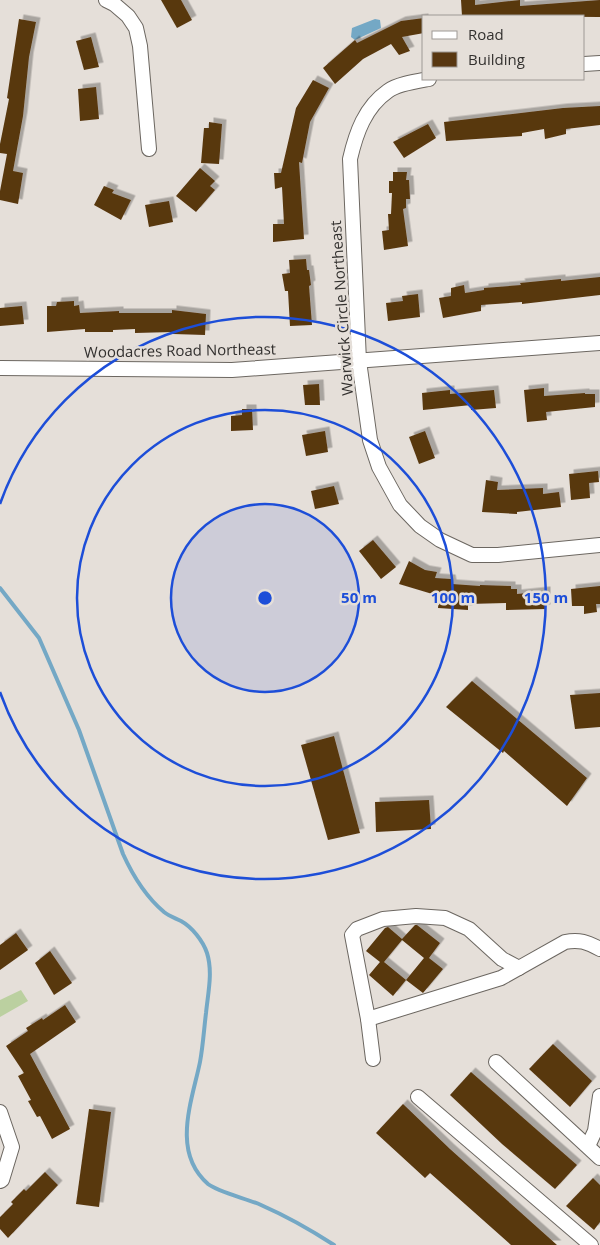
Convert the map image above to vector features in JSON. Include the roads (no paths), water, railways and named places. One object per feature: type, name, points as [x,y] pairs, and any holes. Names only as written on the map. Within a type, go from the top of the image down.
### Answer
[{"type":"street","points":[[106,0],[128,16],[136,28],[140,46],[149,149]]},
{"type":"street","points":[[585,64],[600,63]]},
{"type":"street","name":"Warwick Circle Northeast","points":[[422,80],[389,90],[362,120],[354,139],[350,158],[359,361],[370,440],[380,467],[400,505],[420,526],[440,540],[472,555],[498,555],[600,545]]},
{"type":"street","name":"Woodacres Road Northeast","points":[[0,368],[232,370],[600,343]]},
{"type":"street","points":[[373,1060],[368,1019],[352,936],[357,929],[383,919],[416,916],[444,918],[469,930],[502,959],[519,968]]},
{"type":"street","points":[[368,1019],[501,978],[565,942],[584,941],[600,948]]},
{"type":"street","points":[[496,1062],[600,1158]]},
{"type":"street","points":[[588,1146],[596,1131],[600,1096]]},
{"type":"street","points":[[418,1097],[591,1245]]},
{"type":"street","points":[[0,1112],[12,1147],[2,1180],[0,1181]]},
{"type":"water","points":[[375,19],[380,20],[381,28],[355,40],[351,37],[352,28]]},
{"type":"waterway","points":[[0,588],[39,638],[79,730],[123,854],[131,870],[157,906],[189,927],[200,939],[207,953],[210,983],[203,1044],[187,1126],[187,1142],[190,1157],[197,1171],[213,1187],[270,1209],[334,1245]]}]
